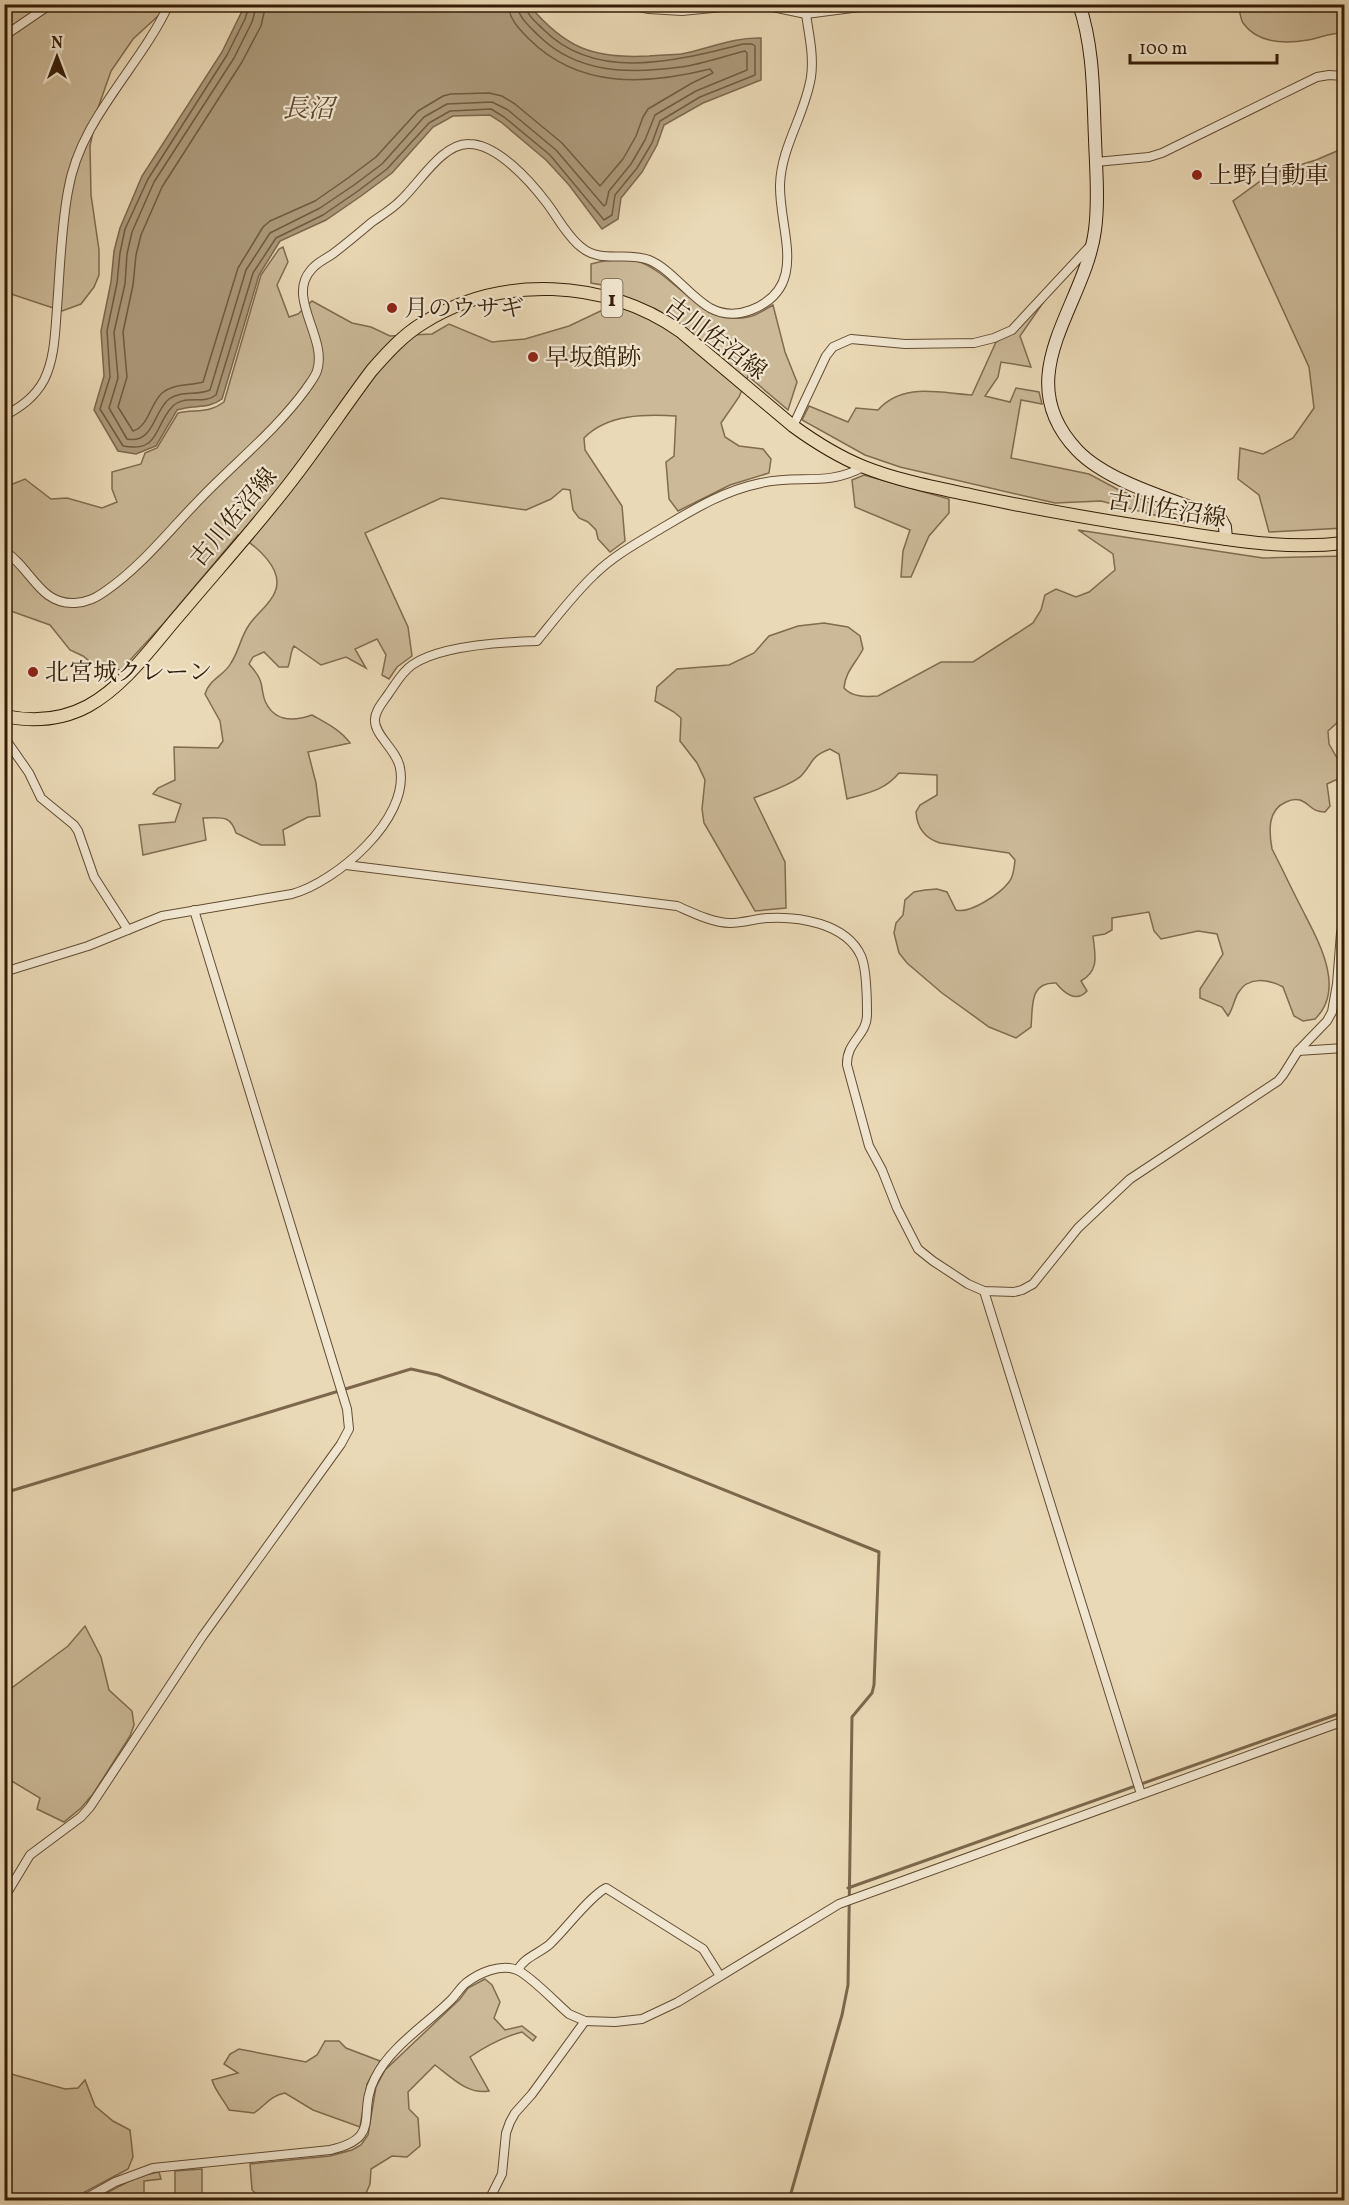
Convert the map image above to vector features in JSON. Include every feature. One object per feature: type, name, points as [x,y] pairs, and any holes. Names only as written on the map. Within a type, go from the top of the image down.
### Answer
[{"type":"main road","name":"古川佐沼線","points":[[4,716],[33,720],[60,717],[86,707],[111,690],[154,643],[289,483],[385,355],[421,324],[462,303],[488,295],[539,289],[584,291],[621,301],[662,319],[680,331],[793,426],[812,439],[863,467],[913,482],[1050,512],[1226,539],[1264,544],[1344,543]]},
{"type":"street","points":[[4,36],[51,4]]},
{"type":"street","points":[[4,416],[21,407],[36,393],[45,378],[53,353],[64,214],[77,153],[97,116],[158,27],[169,4]]},
{"type":"street","points":[[627,4],[649,9],[682,11],[742,4],[762,5],[806,14],[883,4]]},
{"type":"street","points":[[1079,4],[1088,33],[1092,67],[1096,206],[1093,242],[1088,265],[1054,343],[1049,360],[1049,392],[1059,424],[1077,450],[1093,464],[1111,475],[1220,518],[1225,527],[1226,539]]},
{"type":"street","points":[[4,550],[28,571],[45,594],[58,601],[71,603],[90,601],[109,589],[140,562],[291,408],[317,373],[319,346],[316,333],[305,312],[304,284],[307,274],[314,266],[332,255],[398,203],[438,159],[449,149],[461,144],[483,146],[495,152],[544,199],[570,236],[590,252],[602,257],[649,260],[704,304],[723,313],[744,313],[765,304],[779,290],[788,263],[780,189],[781,165],[811,77],[811,43],[806,14]]},
{"type":"street","points":[[1096,162],[1149,157],[1162,153],[1317,77],[1344,76]]},
{"type":"street","points":[[793,426],[826,356],[833,347],[851,339],[905,344],[974,343],[994,338],[1012,330],[1093,242]]},
{"type":"street","points":[[4,972],[88,946],[162,916],[303,891],[325,880],[345,865],[379,831],[398,794],[401,784],[400,766],[374,720],[381,704],[400,677],[413,664],[446,652],[537,641],[594,574],[614,558],[727,492],[775,480],[827,480],[851,474],[863,467]]},
{"type":"street","points":[[4,737],[29,773],[41,798],[74,825],[78,831],[94,877],[128,930]]},
{"type":"street","points":[[345,865],[677,906],[716,921],[729,923],[768,918],[813,922],[830,928],[844,937],[860,954],[863,963],[867,1018],[864,1028],[847,1054],[847,1065],[869,1146],[918,1249],[968,1284],[984,1291],[1014,1292],[1034,1284],[1078,1227],[1122,1186],[1146,1167],[1278,1081],[1298,1052],[1327,1021],[1332,1012],[1344,918]]},
{"type":"street","points":[[4,1898],[30,1855],[81,1817],[90,1807],[202,1637],[341,1444],[349,1429],[350,1419],[194,910]]},
{"type":"street","points":[[1298,1052],[1344,1048]]},
{"type":"street","points":[[984,1291],[1139,1788]]},
{"type":"street","points":[[82,2200],[115,2182],[153,2168],[330,2150],[349,2146],[364,2132],[371,2086],[380,2068],[465,1984],[489,1971],[504,1968],[518,1971],[569,2014],[585,2021],[631,2022],[642,2019],[678,2002],[839,1904],[1139,1788],[1344,1721]]},
{"type":"street","points":[[518,1971],[520,1965],[547,1947],[569,1926],[590,1900],[606,1888],[703,1949],[720,1976]]},
{"type":"street","points":[[489,2200],[502,2174],[506,2133],[510,2122],[585,2021]]},
{"type":"shaded area","points":[[4,5],[170,5],[133,39],[111,71],[98,108],[90,146],[91,195],[99,250],[99,275],[94,287],[81,304],[62,311],[5,292]]},
{"type":"shaded area","points":[[1238,5],[1344,5],[1344,33],[1290,42],[1264,39],[1249,30],[1243,23]]},
{"type":"shaded area","points":[[1344,148],[1344,528],[1269,532],[1259,495],[1238,479],[1240,448],[1263,454],[1293,438],[1314,408],[1309,367],[1233,201],[1270,174],[1316,160]]},
{"type":"shaded area","points":[[283,247],[288,262],[277,285],[289,317],[298,314],[312,301],[352,323],[371,327],[390,336],[432,334],[449,324],[492,342],[525,339],[569,326],[609,307],[608,286],[591,283],[591,264],[614,260],[637,261],[658,272],[701,306],[724,316],[736,318],[751,316],[773,305],[785,352],[797,382],[788,410],[748,376],[739,397],[721,423],[725,437],[739,446],[763,449],[771,459],[769,473],[730,485],[678,511],[669,499],[666,462],[674,456],[676,416],[627,417],[604,424],[584,438],[585,450],[622,506],[625,541],[610,552],[598,539],[596,530],[588,522],[579,518],[573,510],[570,490],[563,489],[551,499],[526,510],[441,498],[365,533],[408,627],[412,656],[397,667],[389,679],[382,675],[386,655],[377,639],[355,649],[366,668],[346,657],[321,665],[294,646],[288,667],[279,667],[264,652],[253,657],[249,664],[259,678],[266,703],[275,714],[286,719],[312,715],[338,731],[350,743],[308,752],[316,783],[320,816],[308,817],[283,830],[285,845],[261,845],[236,833],[231,823],[224,818],[203,818],[206,840],[143,855],[139,825],[175,822],[181,804],[153,794],[158,788],[175,780],[174,747],[218,748],[223,741],[220,721],[205,694],[210,684],[228,667],[246,629],[273,597],[277,583],[276,575],[260,551],[238,535],[121,670],[94,665],[83,656],[70,650],[50,625],[5,609],[5,487],[25,479],[51,499],[67,498],[102,508],[117,502],[112,489],[112,472],[141,464],[145,453],[157,448],[178,413],[207,410],[224,402],[261,275],[279,249]]},
{"type":"shaded area","points":[[1047,297],[1020,336],[1031,367],[1001,362],[998,377],[985,396],[1010,402],[1016,388],[1039,392],[1042,404],[1021,400],[1011,458],[1089,474],[1119,490],[1187,519],[1184,523],[1101,501],[1055,503],[900,467],[865,455],[802,420],[809,406],[848,422],[856,408],[878,410],[888,401],[910,392],[934,391],[972,395],[996,342],[1013,332]]},
{"type":"shaded area","points":[[864,475],[949,499],[949,513],[929,536],[911,577],[901,577],[903,551],[910,530],[855,507],[852,480]]},
{"type":"shaded area","points":[[1078,530],[1263,558],[1344,556],[1344,721],[1338,722],[1328,731],[1329,744],[1344,770],[1340,778],[1327,784],[1330,806],[1325,812],[1317,811],[1300,800],[1289,801],[1275,810],[1270,829],[1272,849],[1321,948],[1326,963],[1329,993],[1324,1007],[1315,1019],[1303,1021],[1294,1016],[1283,987],[1271,982],[1259,981],[1247,984],[1237,996],[1228,1016],[1222,1007],[1200,998],[1200,989],[1223,954],[1217,934],[1198,931],[1161,939],[1154,931],[1149,912],[1112,918],[1112,930],[1093,936],[1095,962],[1091,972],[1081,981],[1087,991],[1083,995],[1070,995],[1056,983],[1041,986],[1034,997],[1031,1027],[1016,1038],[989,1027],[942,993],[907,963],[899,953],[894,933],[896,923],[903,915],[905,900],[914,892],[937,889],[947,892],[956,910],[969,909],[1005,887],[1013,875],[1015,860],[1009,853],[940,843],[922,832],[916,812],[920,805],[937,795],[937,775],[899,773],[882,787],[847,799],[839,754],[830,749],[816,757],[798,778],[754,798],[785,862],[786,908],[755,911],[704,823],[702,809],[705,780],[697,763],[680,741],[681,718],[655,701],[657,687],[677,669],[729,665],[754,653],[769,636],[798,626],[824,623],[848,627],[860,636],[863,649],[849,672],[844,688],[855,695],[878,696],[941,662],[973,662],[1033,623],[1041,610],[1045,595],[1056,589],[1076,597],[1089,592],[1115,570],[1113,554]]},
{"type":"shaded area","points":[[85,1626],[101,1657],[109,1690],[132,1711],[134,1725],[130,1736],[93,1794],[64,1822],[37,1809],[40,1798],[5,1777],[5,1693],[68,1646]]},
{"type":"shaded area","points":[[485,1979],[492,1985],[500,2002],[494,2018],[505,2030],[522,2026],[536,2037],[533,2041],[522,2032],[515,2034],[495,2042],[470,2057],[489,2091],[466,2087],[435,2065],[408,2092],[409,2109],[418,2118],[420,2146],[407,2157],[392,2156],[371,2169],[370,2184],[363,2200],[260,2200],[252,2190],[250,2164],[330,2156],[361,2145],[368,2135],[376,2087],[385,2070],[460,1999],[468,1988]]},
{"type":"shaded area","points":[[325,2041],[339,2041],[346,2048],[380,2061],[367,2084],[360,2127],[313,2110],[285,2093],[272,2099],[254,2113],[229,2110],[213,2084],[212,2080],[238,2073],[224,2064],[230,2054],[239,2049],[306,2062],[317,2055]]},
{"type":"shaded area","points":[[4,2072],[65,2089],[78,2088],[85,2080],[95,2106],[113,2121],[130,2130],[133,2157],[128,2169],[70,2200],[5,2200]]},
{"type":"shaded area","points":[[202,2169],[202,2200],[175,2200],[175,2171]]},
{"type":"shaded area","points":[[159,2172],[161,2179],[144,2181],[144,2198],[153,2200],[93,2200],[139,2176]]},
{"type":"water","name":"長沼","points":[[245,5],[529,5],[555,32],[568,41],[596,53],[612,55],[681,54],[731,41],[761,38],[761,80],[703,103],[664,125],[657,145],[642,172],[621,198],[618,219],[602,229],[569,185],[546,160],[490,115],[453,116],[433,127],[392,173],[326,220],[280,241],[259,275],[222,399],[211,405],[177,410],[156,446],[136,454],[118,451],[94,410],[104,376],[101,331],[120,228],[142,176],[222,52]]},
{"type":"waterway","points":[[4,1493],[411,1369],[438,1375],[879,1552],[874,1685],[872,1693],[852,1717],[848,1985],[842,2015],[789,2200]]},
{"type":"waterway","points":[[848,1888],[1344,1712]]},
{"type":"place","name":"上野自動車","points":[[1197,175]]},
{"type":"place","name":"月のウサギ","points":[[392,308]]},
{"type":"place","name":"早坂館跡","points":[[533,357]]},
{"type":"place","name":"北宮城クレーン","points":[[33,672]]}]
